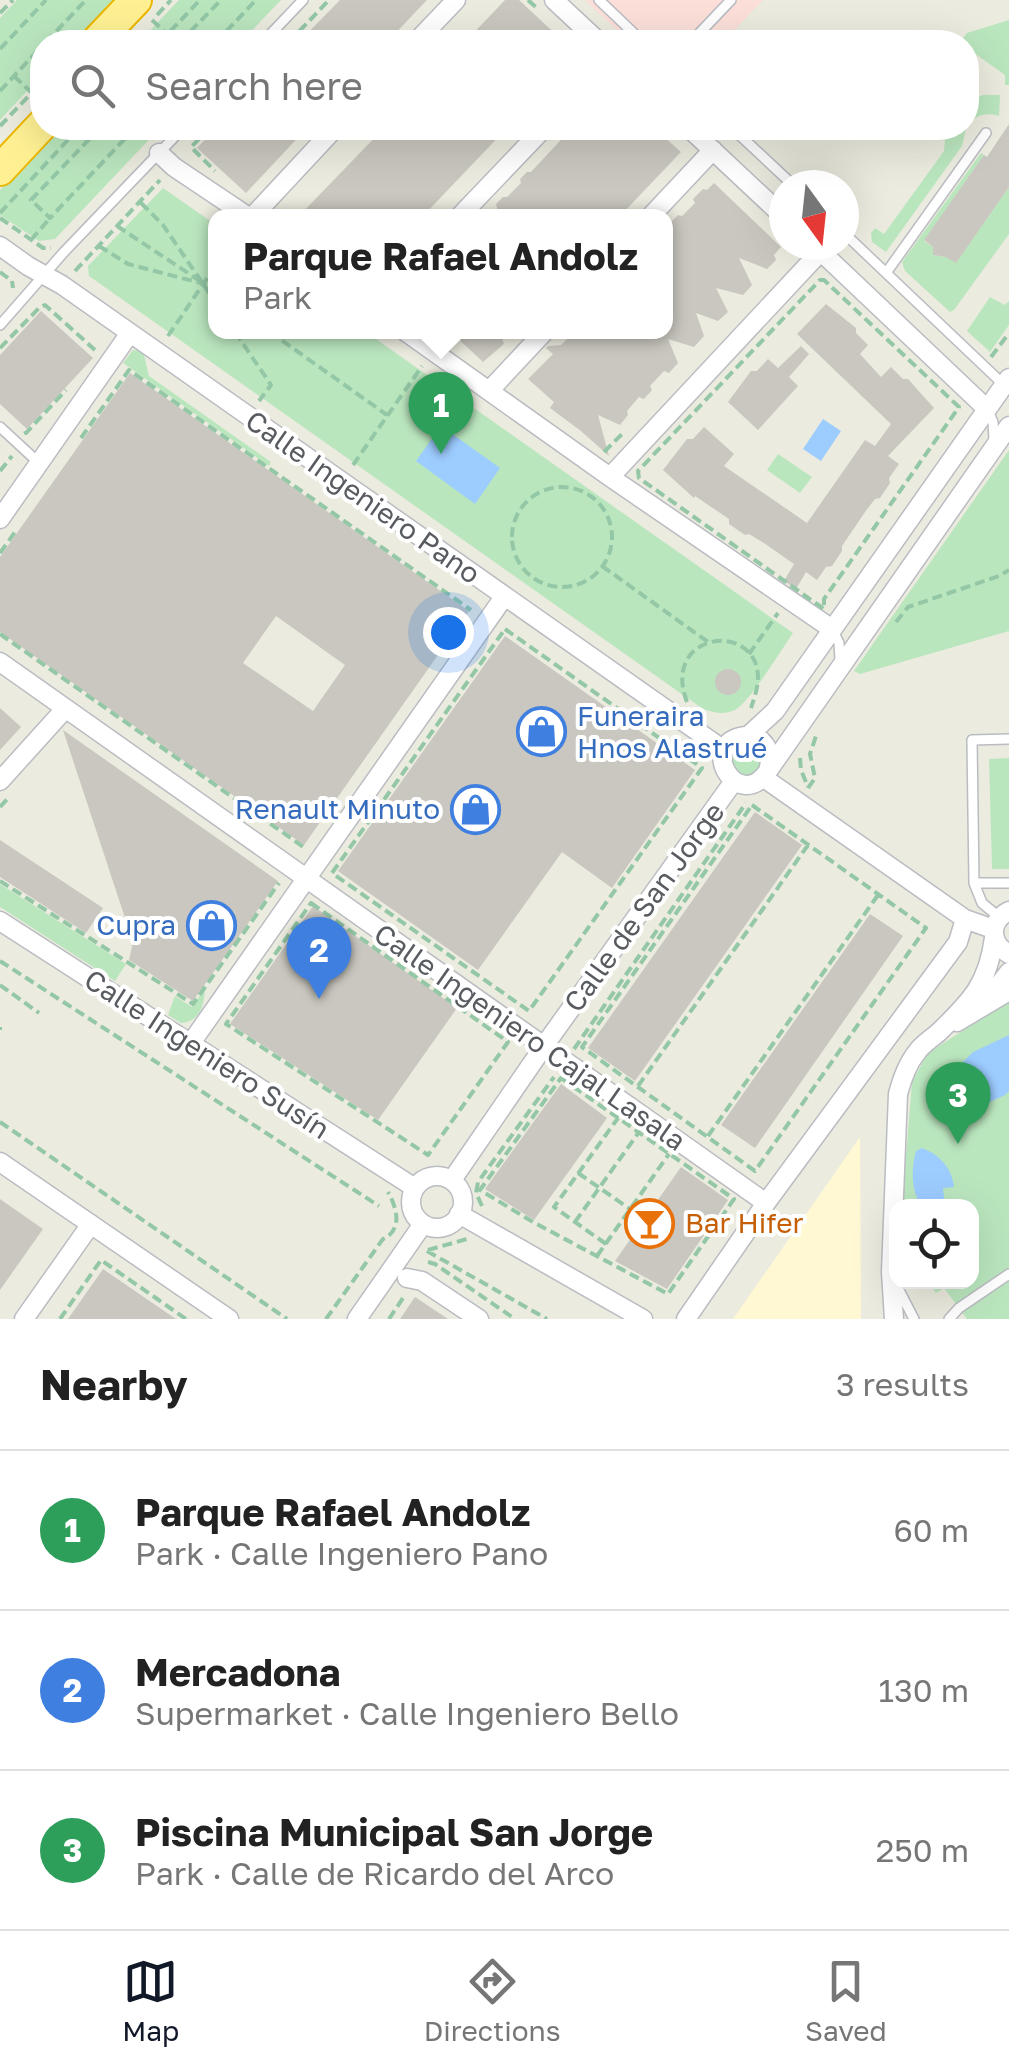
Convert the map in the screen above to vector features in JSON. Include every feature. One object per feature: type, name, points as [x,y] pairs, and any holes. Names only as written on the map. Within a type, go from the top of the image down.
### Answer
[{"type":"highway","points":[[99,30],[146,5]]},
{"type":"highway","points":[[128,30],[146,5]]},
{"type":"highway","points":[[0,145],[30,105]]},
{"type":"highway","points":[[0,170],[30,138]]},
{"type":"street","points":[[427,30],[456,0]]},
{"type":"street","points":[[554,0],[586,30]]},
{"type":"street","points":[[257,209],[324,140]]},
{"type":"street","points":[[467,209],[533,140]]},
{"type":"street","points":[[702,140],[769,202]]},
{"type":"street","points":[[658,209],[713,150]]},
{"type":"street","points":[[160,153],[174,167],[239,209]]},
{"type":"street","name":"Calle Ingeniero Pano","points":[[0,246],[130,333],[724,753]]},
{"type":"street","points":[[606,482],[807,260]]},
{"type":"street","points":[[831,260],[987,409]]},
{"type":"street","points":[[0,519],[130,333]]},
{"type":"street","points":[[416,339],[489,390],[606,482],[832,629]]},
{"type":"street","points":[[489,390],[537,339]]},
{"type":"street","points":[[1006,381],[775,711],[748,727],[724,753],[724,769],[734,781],[750,784],[766,774],[1009,426]]},
{"type":"street","points":[[191,1043],[504,596]]},
{"type":"street","name":"Calle Ingeniero Cajal Lasala","points":[[0,662],[766,1203]]},
{"type":"street","points":[[6,788],[66,709]]},
{"type":"street","points":[[748,727],[768,748],[771,764],[766,774]]},
{"type":"street","points":[[766,774],[807,795],[965,919],[999,924]]},
{"type":"street","name":"Calle de San Jorge","points":[[452,1180],[734,781]]},
{"type":"street","points":[[686,1319],[958,942],[965,919]]},
{"type":"street","name":"Calle Ingeniero Susín","points":[[0,921],[415,1188]]},
{"type":"street","points":[[999,924],[998,946],[1009,954]]},
{"type":"street","points":[[893,1199],[898,1094],[909,1063],[977,990],[990,963],[999,924]]},
{"type":"street","points":[[978,1010],[1009,972]]},
{"type":"street","points":[[935,1035],[1009,992]]},
{"type":"street","points":[[0,1162],[229,1319]]},
{"type":"street","points":[[432,1176],[452,1180],[462,1196],[459,1214],[443,1227],[423,1224],[411,1208],[415,1188],[432,1176]]},
{"type":"street","points":[[459,1214],[643,1319]]},
{"type":"street","points":[[24,1319],[91,1224]]},
{"type":"street","points":[[357,1319],[423,1224]]},
{"type":"street","points":[[409,1284],[422,1280],[479,1319]]},
{"type":"street","points":[[891,1289],[894,1319]]},
{"type":"lane","points":[[274,30],[303,0]]},
{"type":"lane","points":[[599,0],[630,30]]},
{"type":"lane","points":[[702,30],[731,0]]},
{"type":"lane","points":[[118,30],[146,5]]},
{"type":"lane","points":[[0,157],[30,125]]},
{"type":"lane","points":[[886,272],[986,134]]},
{"type":"lane","points":[[0,326],[172,140]]},
{"type":"lane","points":[[745,140],[777,170]]},
{"type":"lane","points":[[859,247],[1006,381]]},
{"type":"lane","points":[[987,409],[994,430],[990,452]]},
{"type":"lane","points":[[0,427],[39,463]]},
{"type":"lane","points":[[832,629],[840,650],[836,673]]},
{"type":"lane","points":[[999,924],[982,904],[974,884],[972,740],[1009,739]]},
{"type":"lane","points":[[974,884],[1009,882]]},
{"type":"lane","points":[[950,1319],[959,1308],[1009,1274]]},
{"type":"lane","points":[[899,1289],[914,1319]]},
{"type":"path","points":[[0,14],[13,0]]},
{"type":"path","points":[[0,49],[46,0]]},
{"type":"path","points":[[57,30],[86,0]]},
{"type":"path","points":[[171,30],[200,0]]},
{"type":"path","points":[[190,30],[221,0]]},
{"type":"path","points":[[227,30],[256,0]]},
{"type":"path","points":[[300,30],[329,0]]},
{"type":"path","points":[[146,5],[164,30]]},
{"type":"path","points":[[60,27],[66,30]]},
{"type":"path","points":[[0,91],[30,59]]},
{"type":"path","points":[[14,76],[30,90]]},
{"type":"path","points":[[0,126],[30,102]]},
{"type":"path","points":[[52,247],[43,248],[0,216],[66,140]]},
{"type":"path","points":[[31,240],[124,140]]},
{"type":"path","points":[[198,140],[191,147],[218,174]]},
{"type":"path","points":[[50,218],[31,200],[88,141]]},
{"type":"path","points":[[75,271],[161,180],[168,181]]},
{"type":"path","points":[[140,202],[163,225],[208,291]]},
{"type":"path","points":[[118,226],[208,286]]},
{"type":"path","points":[[99,246],[128,264],[203,284]]},
{"type":"path","points":[[0,272],[12,281],[11,291]]},
{"type":"path","points":[[168,336],[208,277]]},
{"type":"path","points":[[820,280],[960,407],[824,599],[824,609],[639,478],[638,471],[820,280]]},
{"type":"path","points":[[0,348],[45,305],[99,354]]},
{"type":"path","points":[[240,339],[271,385],[259,402]]},
{"type":"path","points":[[280,339],[387,415]]},
{"type":"path","points":[[352,467],[424,362]]},
{"type":"path","points":[[76,446],[129,370],[472,611]]},
{"type":"path","points":[[13,420],[26,432],[75,380]]},
{"type":"path","points":[[600,453],[624,432]]},
{"type":"path","points":[[0,471],[13,456]]},
{"type":"path","points":[[593,498],[606,482]]},
{"type":"path","points":[[566,487],[593,498],[606,513],[611,532],[610,551],[602,566],[590,578],[576,584],[547,584],[534,578],[516,556],[512,542],[513,528],[526,502],[547,489],[566,487]]},
{"type":"path","points":[[0,553],[22,522]]},
{"type":"path","points":[[602,566],[708,642]]},
{"type":"path","points":[[888,634],[908,607],[1009,570]]},
{"type":"path","points":[[749,654],[778,612]]},
{"type":"path","points":[[505,630],[702,768],[528,1012],[332,872],[505,630]]},
{"type":"path","points":[[0,634],[305,848],[316,832]]},
{"type":"path","points":[[672,694],[688,706],[682,686],[689,655],[708,642],[730,642],[749,654],[756,667],[758,682],[748,727]]},
{"type":"path","points":[[807,795],[814,778],[810,754],[816,736]]},
{"type":"path","points":[[800,754],[807,795]]},
{"type":"path","points":[[0,808],[6,788]]},
{"type":"path","points":[[389,1319],[427,1251],[466,1240],[485,1211],[476,1194],[478,1182],[748,800],[754,797]]},
{"type":"path","points":[[752,806],[808,845],[926,928],[755,1171],[582,1047],[752,806]]},
{"type":"path","points":[[637,1087],[808,845]]},
{"type":"path","points":[[0,881],[193,1004],[281,880]]},
{"type":"path","points":[[707,1136],[878,894]]},
{"type":"path","points":[[311,903],[508,1042],[428,1155],[226,1024],[311,903]]},
{"type":"path","points":[[0,961],[379,1206]]},
{"type":"path","points":[[0,985],[39,1012]]},
{"type":"path","points":[[561,1078],[638,1132],[734,1199],[668,1294],[480,1190],[561,1078]]},
{"type":"path","points":[[606,1244],[554,1207],[618,1118]]},
{"type":"path","points":[[0,1122],[286,1319]]},
{"type":"path","points":[[575,1222],[638,1132]]},
{"type":"path","points":[[596,1256],[669,1153]]},
{"type":"path","points":[[578,1173],[630,1209]]},
{"type":"path","points":[[326,1319],[383,1239],[396,1229],[395,1208],[386,1190]]},
{"type":"path","points":[[427,1251],[547,1319]]},
{"type":"path","points":[[60,1319],[101,1260],[186,1319]]},
{"type":"path","points":[[424,1261],[435,1264],[516,1319]]},
{"type":"shaded area","points":[[585,0],[763,0],[734,30],[617,30]]},
{"type":"shaded area","points":[[860,1137],[861,1319],[733,1319]]},
{"type":"green space","points":[[17,0],[114,0],[85,30],[30,30],[30,88],[0,120],[0,18]]},
{"type":"green space","points":[[179,0],[281,0],[252,30],[150,30]]},
{"type":"green space","points":[[1009,20],[1009,85],[1005,85],[1005,75],[979,57],[977,30]]},
{"type":"green space","points":[[1000,95],[999,116],[979,116],[979,96]]},
{"type":"green space","points":[[48,140],[149,140],[55,239],[39,241],[0,215],[0,190]]},
{"type":"green space","points":[[945,140],[963,140],[886,252],[872,242],[871,233],[875,228],[884,234],[944,151]]},
{"type":"green space","points":[[981,153],[984,155],[924,241],[933,247],[933,255],[956,262],[1009,187],[1009,234],[950,312],[905,271],[902,262]]},
{"type":"green space","points":[[163,188],[208,219],[208,339],[376,339],[793,633],[741,705],[731,712],[703,709],[89,276],[88,266]]},
{"type":"green space","points":[[990,297],[1005,305],[1009,301],[1009,325],[990,352],[967,331]]},
{"type":"green space","points":[[133,350],[143,351],[149,376],[271,462],[269,466],[123,363]]},
{"type":"green space","points":[[1009,450],[1009,631],[860,674],[854,671]]},
{"type":"green space","points":[[778,454],[812,477],[800,493],[767,470]]},
{"type":"green space","points":[[747,745],[758,749],[762,760],[758,771],[747,775],[736,771],[732,760],[736,749]]},
{"type":"green space","points":[[1009,758],[1009,869],[992,869],[989,759]]},
{"type":"green space","points":[[0,884],[126,964],[115,981],[0,907]]},
{"type":"green space","points":[[205,988],[202,1006],[193,1019],[181,1023],[168,1015],[175,996],[192,1007]]},
{"type":"green space","points":[[1009,1001],[1009,1319],[967,1319],[945,1289],[979,1289],[979,1199],[903,1199],[912,1082],[928,1053]]},
{"type":"water","points":[[823,419],[841,431],[821,461],[803,449]]},
{"type":"water","points":[[441,426],[500,468],[475,504],[416,461]]},
{"type":"water","points":[[1009,1035],[1009,1091],[959,1116],[938,1087],[973,1052]]},
{"type":"water","points":[[922,1148],[934,1154],[948,1168],[954,1187],[943,1188],[944,1199],[918,1199],[913,1165],[916,1151]]},
{"type":"building","points":[[340,0],[427,0],[398,30],[311,30]]},
{"type":"building","points":[[505,0],[519,0],[551,30],[476,30]]},
{"type":"building","points":[[1009,124],[1009,187],[956,263],[933,255],[933,247],[924,240]]},
{"type":"building","points":[[205,140],[296,140],[246,193],[197,148]]},
{"type":"building","points":[[372,140],[496,140],[430,209],[306,209]]},
{"type":"building","points":[[561,140],[668,140],[681,152],[627,209],[497,209],[496,204]]},
{"type":"building","points":[[714,183],[769,236],[769,260],[776,260],[767,269],[739,258],[752,285],[743,295],[716,288],[728,312],[718,321],[696,313],[704,336],[694,347],[668,339],[673,339],[673,220],[695,203],[693,199]]},
{"type":"building","points":[[826,304],[856,328],[868,345],[860,354],[881,377],[891,367],[908,379],[934,408],[888,456],[899,464],[889,478],[890,483],[865,512],[832,566],[826,567],[817,580],[806,572],[796,589],[784,581],[794,564],[729,524],[729,519],[694,498],[663,470],[687,439],[693,439],[704,427],[734,454],[724,466],[807,523],[865,440],[875,446],[891,424],[797,334]]},
{"type":"building","points":[[41,311],[93,358],[27,429],[0,404],[0,355]]},
{"type":"building","points":[[458,339],[502,339],[504,344],[483,362]]},
{"type":"building","points":[[567,339],[668,339],[678,363],[669,373],[664,371],[644,399],[639,397],[620,425],[598,415],[609,456],[550,408],[554,402],[528,379],[553,354],[548,346],[561,345]]},
{"type":"building","points":[[801,346],[809,354],[789,377],[798,386],[758,430],[728,402],[751,371],[757,371],[768,359],[778,368]]},
{"type":"building","points":[[130,373],[469,611],[304,845],[0,632],[0,557]],"holes":[[[276,616],[345,665],[313,711],[243,663]]]},
{"type":"building","points":[[505,636],[695,770],[612,888],[562,852],[478,970],[338,871]]},
{"type":"building","points":[[728,669],[737,673],[741,682],[737,691],[728,695],[719,691],[715,682],[719,673]]},
{"type":"building","points":[[0,708],[21,727],[0,750]]},
{"type":"building","points":[[63,730],[278,881],[193,1001],[129,960],[133,942]]},
{"type":"building","points":[[755,812],[802,845],[635,1081],[588,1048]]},
{"type":"building","points":[[0,840],[103,908],[86,933],[0,877]]},
{"type":"building","points":[[313,906],[457,1008],[378,1120],[230,1024]]},
{"type":"building","points":[[870,914],[903,936],[755,1148],[721,1125]]},
{"type":"building","points":[[561,1084],[607,1118],[534,1220],[485,1189]]},
{"type":"building","points":[[681,1167],[728,1200],[667,1289],[615,1261]]},
{"type":"building","points":[[0,1199],[43,1229],[0,1290]]},
{"type":"building","points":[[103,1269],[151,1302],[176,1319],[68,1319]]},
{"type":"building","points":[[415,1297],[448,1319],[400,1319]]},
{"type":"place","name":"Parque Rafael Andolz","points":[[441,454]]},
{"type":"place","name":"Funeraira Hnos Alastrué","points":[[542,732]]},
{"type":"place","name":"Renault Minuto","points":[[475,809]]},
{"type":"place","name":"Cupra","points":[[211,925]]},
{"type":"place","name":"Mercadona","points":[[319,999]]},
{"type":"place","name":"Piscina Municipal San Jorge","points":[[958,1144]]},
{"type":"place","name":"Bar Hifer","points":[[650,1223]]}]
